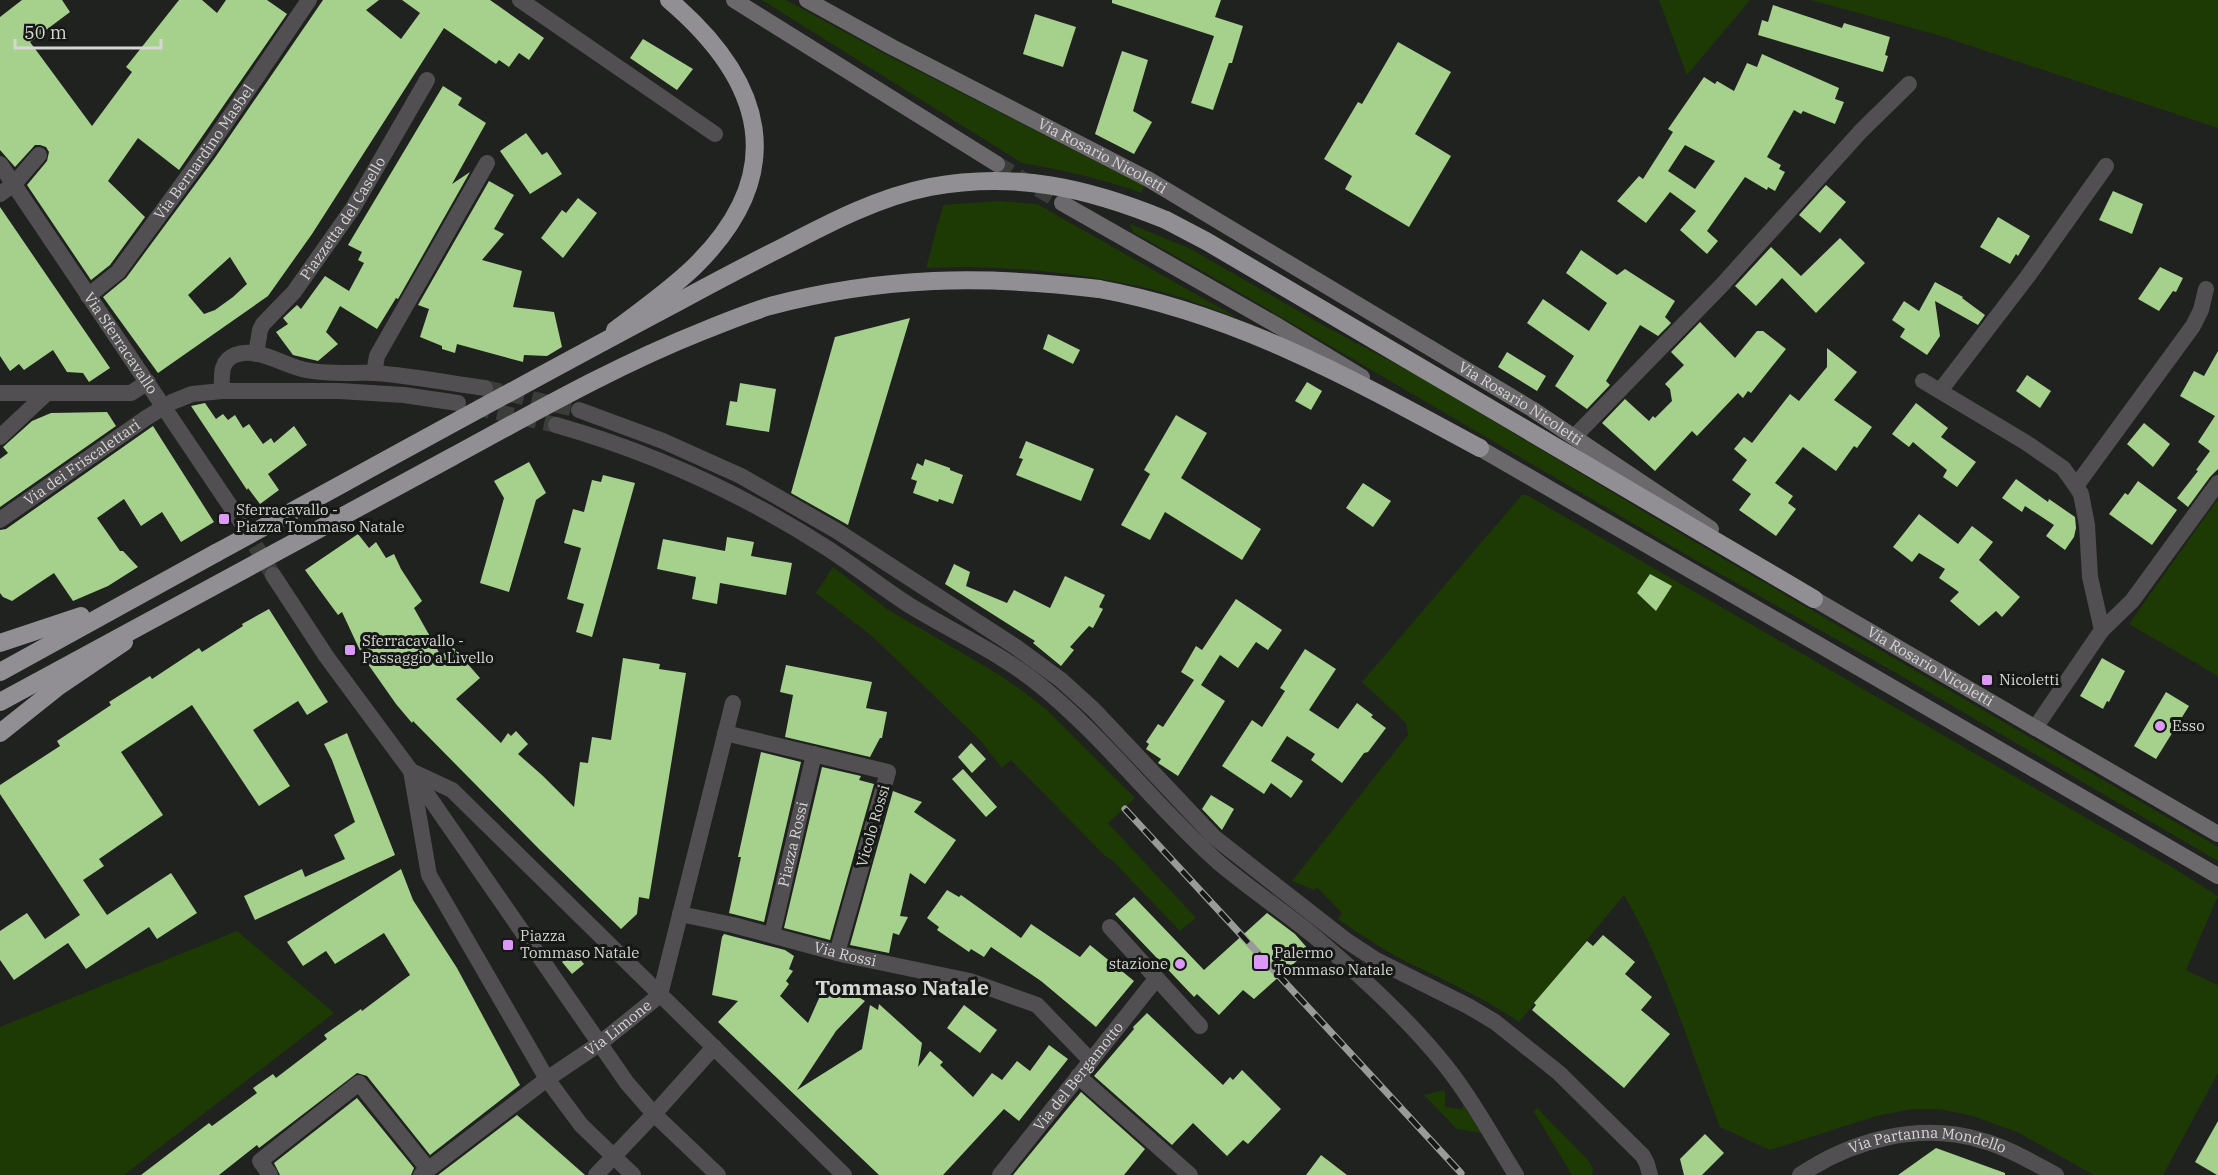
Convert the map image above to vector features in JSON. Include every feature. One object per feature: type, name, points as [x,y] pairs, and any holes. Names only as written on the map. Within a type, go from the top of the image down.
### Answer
[{"type":"highway","points":[[588,350],[662,294],[693,267],[728,228],[738,211],[750,177],[754,138],[752,117],[745,95],[735,74],[709,38],[669,0]]},
{"type":"highway","points":[[0,672],[588,350],[852,212],[929,187],[998,180],[1060,186],[1126,204],[1166,220],[1206,241],[1814,599]]},
{"type":"highway","points":[[0,702],[231,575],[619,368],[676,341],[768,307],[867,285],[912,281],[1000,279],[1099,289],[1140,297],[1194,312],[1266,339],[1373,390],[1480,448]]},
{"type":"highway","points":[[0,643],[88,613],[216,553]]},
{"type":"highway","points":[[0,733],[68,680],[231,575]]},
{"type":"main road","points":[[734,0],[997,164]]},
{"type":"main road","name":"Via Rosario Nicoletti","points":[[807,0],[892,47],[1148,179],[1473,372],[1575,436],[1814,599],[2218,834]]},
{"type":"main road","points":[[1062,202],[1278,326],[1480,448],[2218,876]]},
{"type":"street","name":"Via Bernardino Masbel","points":[[88,296],[118,272],[205,153],[309,0]]},
{"type":"street","points":[[520,0],[715,135]]},
{"type":"street","name":"Piazzetta del Casello","points":[[256,354],[260,330],[294,292],[353,208],[427,80]]},
{"type":"street","points":[[1575,436],[1722,285],[1861,131],[1908,84]]},
{"type":"street","points":[[7,189],[39,155]]},
{"type":"street","points":[[374,373],[377,356],[487,163]]},
{"type":"street","name":"Via Sferracavallo","points":[[0,164],[7,189],[88,296],[242,522]]},
{"type":"street","points":[[1940,390],[2028,276],[2106,166]]},
{"type":"street","points":[[2076,486],[2193,326],[2201,310],[2206,289]]},
{"type":"street","points":[[222,392],[222,370],[229,358],[244,353],[256,354],[306,370],[374,373],[485,388]]},
{"type":"street","points":[[1923,381],[2025,442],[2063,468],[2076,486],[2081,494],[2087,525],[2090,577],[2102,630]]},
{"type":"street","points":[[0,393],[131,393],[148,382]]},
{"type":"street","name":"Via dei Friscalettari","points":[[0,520],[165,407],[192,394],[339,390],[404,395],[458,404]]},
{"type":"street","points":[[0,437],[46,394]]},
{"type":"street","points":[[579,410],[663,441],[741,476],[837,531],[1016,646],[1061,680],[1094,710],[1196,820],[1254,870],[1347,941],[1376,960],[1468,1006],[1495,1022],[1533,1051],[1585,1097],[1642,1156],[1650,1175]]},
{"type":"street","points":[[555,424],[598,436],[708,482],[828,549],[895,596],[999,657],[1041,686],[1081,723],[1218,862],[1318,940],[1403,1018],[1460,1085],[1516,1175]]},
{"type":"street","points":[[2035,728],[2102,630],[2132,600],[2218,483]]},
{"type":"street","points":[[273,575],[326,656],[411,771],[627,1083],[654,1114],[717,1175]]},
{"type":"street","name":"Via Limone","points":[[425,1172],[547,1080],[599,1044],[660,994],[732,703]]},
{"type":"street","points":[[725,733],[814,754]]},
{"type":"street","name":"Piazza Rossi","points":[[772,935],[814,754]]},
{"type":"street","name":"Vicolo Rossi","points":[[814,754],[888,772],[837,953]]},
{"type":"street","points":[[411,771],[452,790],[844,1175]]},
{"type":"street","points":[[411,771],[429,875],[547,1080],[581,1125],[633,1175]]},
{"type":"street","name":"Via Rossi","points":[[680,914],[837,953],[970,981],[1037,1005],[1091,1061]]},
{"type":"street","points":[[1110,927],[1200,1026]]},
{"type":"street","name":"Via del Bergamotto","points":[[1000,1175],[1156,979]]},
{"type":"street","points":[[596,1175],[714,1047]]},
{"type":"street","points":[[1078,1076],[1190,1175]]},
{"type":"street","points":[[270,1175],[260,1161],[359,1083],[425,1172]]},
{"type":"street","name":"Via Partanna Mondello","points":[[1800,1175],[1817,1164],[1853,1148],[1882,1139],[1928,1132],[1957,1134],[1982,1140],[2056,1175]]},
{"type":"green space","points":[[762,0],[786,0],[887,55],[1144,186],[1142,193],[1083,175],[1022,163]]},
{"type":"green space","points":[[1659,0],[1750,0],[1687,75]]},
{"type":"green space","points":[[1811,0],[2218,0],[2218,128],[1941,36]]},
{"type":"green space","points":[[998,201],[1037,204],[1238,318],[1165,293],[1070,274],[1013,269],[926,268],[943,205]]},
{"type":"green space","points":[[1130,224],[1189,248],[1328,328],[1413,373],[1700,545],[2218,847],[2218,861],[1133,232]]},
{"type":"green space","points":[[1522,495],[1527,495],[2218,896],[2186,970],[2218,985],[2218,1073],[2163,1175],[2094,1175],[2019,1133],[1973,1116],[1939,1109],[1912,1109],[1876,1116],[1770,1150],[1720,1127],[1665,979],[1624,895],[1519,1022],[1476,996],[1377,945],[1338,919],[1342,913],[1317,887],[1314,890],[1292,881],[1408,735],[1406,723],[1362,682]]},
{"type":"green space","points":[[2218,499],[2218,676],[2129,624]]},
{"type":"green space","points":[[833,567],[887,609],[993,671],[1046,709],[1135,798],[1108,823],[1196,918],[1180,931],[1011,760],[1002,768],[980,740],[873,637],[816,593]]},
{"type":"green space","points":[[237,931],[334,1013],[124,1175],[0,1175],[0,1027]]},
{"type":"green space","points":[[1444,1090],[1445,1107],[1462,1109],[1463,1105],[1481,1133],[1457,1129],[1424,1095]]},
{"type":"green space","points":[[1537,1108],[1587,1159],[1593,1168],[1592,1175],[1572,1175],[1534,1112]]},
{"type":"building","points":[[22,0],[62,0],[70,12],[30,42],[92,126],[132,72],[126,67],[179,0],[202,0],[217,13],[226,0],[267,0],[287,14],[179,170],[138,138],[108,181],[145,217],[110,265],[91,280],[27,185],[47,161],[49,152],[46,147],[35,145],[15,167],[0,150],[0,17]]},
{"type":"building","points":[[323,0],[379,0],[366,10],[401,39],[420,13],[402,0],[490,0],[544,38],[529,60],[519,53],[509,67],[499,60],[496,64],[444,28],[312,234],[268,296],[158,373],[103,297],[126,278],[214,159]],"holes":[[[230,257],[247,284],[215,310],[204,314],[188,295]]]},
{"type":"building","points":[[1112,0],[1221,0],[1215,17],[1243,26],[1232,63],[1229,63],[1213,110],[1191,103],[1214,36],[1112,3]]},
{"type":"building","points":[[1773,5],[1842,28],[1844,23],[1890,37],[1883,72],[1758,35],[1762,20],[1768,22]]},
{"type":"building","points":[[1035,14],[1076,27],[1063,67],[1023,54]]},
{"type":"building","points":[[643,39],[693,69],[677,90],[630,58]]},
{"type":"building","points":[[1398,42],[1451,72],[1415,134],[1451,156],[1409,227],[1345,189],[1352,176],[1324,159],[1358,102],[1362,104]]},
{"type":"building","points":[[1122,51],[1148,60],[1133,111],[1152,122],[1134,154],[1095,134]]},
{"type":"building","points":[[1762,54],[1839,88],[1835,99],[1844,102],[1835,124],[1803,111],[1801,114],[1794,110],[1767,157],[1781,165],[1779,169],[1785,172],[1775,191],[1768,187],[1767,190],[1745,177],[1707,231],[1718,241],[1707,254],[1680,230],[1696,211],[1670,192],[1646,223],[1617,201],[1639,176],[1643,179],[1673,132],[1668,129],[1704,77],[1715,84],[1717,81],[1734,91],[1747,63],[1757,67]],"holes":[[[1685,145],[1715,161],[1695,189],[1668,171]]]},
{"type":"building","points":[[443,86],[462,98],[458,105],[486,123],[452,184],[470,172],[398,299],[396,298],[377,329],[340,306],[326,332],[338,344],[318,361],[293,355],[276,332],[288,324],[283,318],[297,305],[301,309],[325,276],[349,291],[364,263],[358,260],[362,252],[348,245]]},
{"type":"building","points":[[526,133],[542,155],[547,152],[562,174],[530,194],[500,151]]},
{"type":"building","points":[[489,181],[514,195],[494,229],[504,234],[482,260],[522,271],[513,307],[554,312],[562,347],[547,356],[524,355],[523,362],[457,344],[455,353],[420,337],[429,309],[418,305]]},
{"type":"building","points":[[1826,185],[1846,202],[1820,233],[1799,215]]},
{"type":"building","points":[[2113,191],[2143,204],[2132,234],[2099,220]]},
{"type":"building","points":[[578,198],[597,213],[563,258],[541,238],[562,210],[566,213]]},
{"type":"building","points":[[0,207],[110,368],[89,382],[83,373],[67,372],[53,350],[24,370],[19,364],[10,371],[0,356]]},
{"type":"building","points":[[1998,217],[2030,236],[2018,256],[2016,254],[2010,264],[1980,247]]},
{"type":"building","points":[[1840,238],[1865,263],[1816,313],[1782,278],[1756,306],[1735,286],[1771,247],[1801,276]]},
{"type":"building","points":[[1581,250],[1617,275],[1625,269],[1675,301],[1665,317],[1671,323],[1658,336],[1640,325],[1606,381],[1610,385],[1587,409],[1555,386],[1574,356],[1527,323],[1543,299],[1589,331],[1607,303],[1566,273]]},
{"type":"building","points":[[2160,267],[2183,278],[2176,292],[2173,291],[2159,311],[2138,299]]},
{"type":"building","points":[[1935,282],[1963,297],[1985,315],[1978,325],[1935,301],[1940,336],[1927,355],[1900,337],[1905,329],[1892,320],[1904,301],[1919,311]]},
{"type":"building","points":[[910,318],[848,525],[791,493],[835,337]]},
{"type":"building","points":[[1700,322],[1735,358],[1757,331],[1763,331],[1786,349],[1751,393],[1748,391],[1743,398],[1738,393],[1697,436],[1692,431],[1655,471],[1602,423],[1625,399],[1649,421],[1672,401],[1670,389],[1665,384],[1684,365],[1671,352]]},
{"type":"building","points":[[1048,334],[1080,350],[1073,364],[1043,349]]},
{"type":"building","points":[[1827,348],[1857,372],[1834,400],[1872,427],[1857,448],[1854,446],[1836,471],[1803,447],[1775,483],[1793,496],[1788,503],[1796,509],[1776,536],[1739,510],[1751,494],[1732,480],[1747,460],[1734,449],[1744,437],[1752,443],[1790,394],[1799,401],[1827,367]]},
{"type":"building","points":[[2218,351],[2218,469],[2188,507],[2177,498],[2210,451],[2198,442],[2215,416],[2180,396],[2194,371],[2204,376]]},
{"type":"building","points":[[1507,352],[1546,376],[1537,391],[1498,367]]},
{"type":"building","points":[[2027,375],[2051,391],[2040,408],[2016,391]]},
{"type":"building","points":[[1307,382],[1322,391],[1311,410],[1295,401]]},
{"type":"building","points":[[740,383],[776,389],[769,432],[726,425],[730,401],[737,402]]},
{"type":"building","points":[[205,403],[216,419],[223,414],[228,420],[235,415],[243,428],[249,424],[263,444],[271,438],[274,443],[294,426],[307,445],[268,474],[279,490],[260,504],[248,488],[247,490],[191,406]]},
{"type":"building","points":[[1916,403],[1948,428],[1941,437],[1976,462],[1957,487],[1943,477],[1947,470],[1913,442],[1909,447],[1892,434]]},
{"type":"building","points":[[107,412],[116,426],[0,507],[0,459],[8,453],[3,447],[32,421],[51,413]]},
{"type":"building","points":[[1176,415],[1207,433],[1181,478],[1261,529],[1242,560],[1165,512],[1150,540],[1121,525],[1150,474],[1144,470]]},
{"type":"building","points":[[2144,423],[2170,444],[2153,467],[2127,444]]},
{"type":"building","points":[[153,426],[214,522],[181,542],[162,512],[141,526],[124,499],[97,518],[120,551],[123,551],[138,567],[108,586],[73,601],[54,573],[12,601],[3,597],[0,593],[0,530],[6,529]]},
{"type":"building","points":[[1026,441],[1094,469],[1081,501],[1016,475],[1023,459],[1019,458]]},
{"type":"building","points":[[925,459],[963,475],[953,504],[939,499],[938,502],[913,493],[917,481],[911,479],[917,463],[923,466]]},
{"type":"building","points":[[529,462],[546,493],[536,500],[509,592],[480,583],[504,498],[494,481]]},
{"type":"building","points":[[603,475],[635,483],[592,637],[576,632],[584,604],[567,599],[581,548],[564,543],[573,509],[584,512],[592,480],[601,482]]},
{"type":"building","points":[[2016,479],[2048,502],[2049,499],[2075,517],[2074,537],[2065,550],[2046,536],[2054,525],[2025,506],[2022,512],[2002,498]]},
{"type":"building","points":[[2138,481],[2177,510],[2152,545],[2109,514],[2125,493],[2128,495]]},
{"type":"building","points":[[1363,483],[1391,501],[1373,527],[1346,508]]},
{"type":"building","points":[[1919,514],[1958,544],[1972,526],[1993,542],[1979,560],[2020,597],[2002,617],[1996,611],[1979,626],[1950,601],[1959,592],[1939,578],[1945,569],[1919,553],[1912,562],[1893,547]]},
{"type":"building","points":[[358,534],[369,548],[376,542],[386,558],[394,554],[422,601],[414,608],[441,656],[452,646],[480,678],[456,699],[501,743],[508,733],[511,736],[516,731],[528,744],[518,754],[574,807],[580,762],[588,763],[592,737],[611,740],[623,658],[660,664],[659,669],[686,673],[649,899],[639,897],[637,914],[621,929],[413,721],[412,723],[363,657],[342,612],[338,615],[305,570]]},
{"type":"building","points":[[727,537],[754,542],[751,556],[792,563],[786,595],[720,583],[717,604],[692,599],[696,577],[657,569],[663,539],[725,551]]},
{"type":"building","points":[[954,564],[970,572],[966,586],[1007,603],[1014,590],[1050,608],[1065,576],[1105,595],[1099,607],[1103,609],[1093,628],[1089,626],[1070,647],[1074,650],[1061,666],[1033,643],[1035,641],[945,584]]},
{"type":"building","points":[[1650,574],[1672,586],[1656,611],[1637,593]]},
{"type":"building","points":[[1236,599],[1282,630],[1268,650],[1256,642],[1238,668],[1220,655],[1201,685],[1225,701],[1178,776],[1158,763],[1161,759],[1146,749],[1149,744],[1146,742],[1158,724],[1163,727],[1194,680],[1181,672],[1196,646],[1202,650]]},
{"type":"building","points":[[269,609],[328,702],[307,715],[298,701],[253,730],[290,786],[259,806],[192,705],[121,752],[163,815],[99,859],[104,866],[83,880],[107,915],[171,873],[197,913],[157,939],[149,927],[86,969],[68,943],[14,980],[0,960],[0,931],[27,913],[45,939],[80,915],[0,794],[0,785],[60,746],[57,741],[111,705],[109,702],[150,676],[152,679],[199,648],[202,652],[243,626],[242,624]]},
{"type":"building","points":[[1305,649],[1336,669],[1309,710],[1338,729],[1357,703],[1386,728],[1342,783],[1311,760],[1315,754],[1287,736],[1271,761],[1303,781],[1291,798],[1271,783],[1264,794],[1222,766],[1252,720],[1262,727],[1285,691],[1280,688]]},
{"type":"building","points":[[2102,658],[2125,671],[2103,709],[2080,696]]},
{"type":"building","points":[[786,665],[872,682],[866,708],[887,712],[882,738],[870,757],[785,737],[793,695],[780,692]]},
{"type":"building","points":[[2166,692],[2189,706],[2156,759],[2134,746]]},
{"type":"building","points":[[347,733],[395,855],[255,920],[244,896],[302,869],[305,877],[345,859],[334,835],[355,822],[324,744]]},
{"type":"building","points":[[971,743],[986,759],[972,773],[958,757]]},
{"type":"building","points":[[761,752],[801,762],[764,922],[729,913],[741,857],[738,857]]},
{"type":"building","points":[[822,767],[861,776],[859,780],[874,784],[830,940],[784,928]]},
{"type":"building","points":[[963,769],[997,807],[986,817],[952,779]]},
{"type":"building","points":[[893,791],[922,802],[914,812],[956,840],[925,884],[910,873],[900,916],[908,917],[899,935],[893,933],[889,953],[850,945]]},
{"type":"building","points":[[1211,795],[1234,809],[1222,830],[1202,809]]},
{"type":"building","points":[[401,869],[413,900],[457,968],[520,1085],[430,1155],[367,1076],[357,1073],[259,1148],[257,1145],[219,1175],[141,1175],[209,1123],[212,1126],[257,1093],[253,1088],[273,1074],[276,1078],[327,1039],[324,1035],[361,1009],[362,1011],[410,975],[384,933],[335,964],[326,951],[303,966],[287,942]]},
{"type":"building","points":[[947,890],[959,897],[961,895],[1021,938],[1031,924],[1080,957],[1090,945],[1134,981],[1096,1027],[1041,981],[991,947],[984,957],[971,949],[969,952],[937,930],[939,927],[927,918]]},
{"type":"building","points":[[1134,897],[1204,970],[1267,913],[1295,934],[1309,950],[1254,999],[1243,990],[1219,1015],[1197,994],[1194,997],[1115,914]]},
{"type":"building","points":[[724,934],[785,950],[794,956],[789,969],[793,971],[786,981],[789,984],[780,996],[808,1023],[828,978],[865,1001],[836,1031],[797,1090],[862,1049],[870,1005],[878,1010],[879,1004],[922,1043],[918,1067],[930,1051],[943,1062],[940,1065],[973,1097],[992,1073],[1002,1080],[1017,1061],[1030,1071],[1049,1045],[1068,1059],[1019,1121],[1004,1109],[943,1175],[879,1175],[718,1022],[738,1001],[712,995]]},
{"type":"building","points":[[1603,935],[1635,962],[1625,974],[1652,997],[1641,1010],[1670,1034],[1624,1088],[1532,1010],[1536,1005],[1534,1003],[1587,941],[1593,946]]},
{"type":"building","points":[[574,952],[584,964],[572,974],[562,962]]},
{"type":"building","points":[[964,1005],[997,1030],[980,1053],[947,1028]]},
{"type":"building","points":[[1147,1013],[1223,1085],[1230,1077],[1233,1080],[1242,1070],[1281,1109],[1248,1144],[1243,1140],[1227,1156],[1193,1123],[1172,1145],[1094,1076]]},
{"type":"building","points":[[1081,1092],[1145,1149],[1124,1175],[1013,1175]]},
{"type":"building","points":[[357,1098],[414,1168],[411,1175],[280,1175],[274,1163]]},
{"type":"building","points":[[517,1115],[585,1175],[438,1175]]},
{"type":"building","points":[[2218,1121],[2218,1175],[2217,1175],[2195,1162]]},
{"type":"building","points":[[1705,1134],[1724,1153],[1702,1175],[1684,1175],[1680,1159]]},
{"type":"building","points":[[1936,1148],[2005,1173],[2005,1175],[1898,1175]]},
{"type":"building","points":[[1321,1155],[1347,1175],[1306,1175]]},
{"type":"tunnel","points":[[997,164],[1062,203]]},
{"type":"tunnel","points":[[485,388],[579,410]]},
{"type":"tunnel","points":[[474,407],[556,425]]},
{"type":"tunnel","points":[[243,525],[273,575]]},
{"type":"railway","points":[[1125,809],[1461,1173]]},
{"type":"place","name":"Sferracavallo - Piazza Tommaso Natale","points":[[224,519]]},
{"type":"place","name":"Sferracavallo - Passaggio a Livello","points":[[350,650]]},
{"type":"place","name":"Nicoletti","points":[[1987,680]]},
{"type":"place","name":"Esso","points":[[2160,726]]},
{"type":"place","name":"Piazza Tommaso Natale","points":[[508,945]]},
{"type":"place","name":"Palermo Tommaso Natale","points":[[1261,962]]},
{"type":"place","name":"stazione","points":[[1180,964]]},
{"type":"district","name":"Tommaso Natale","points":[[902,988]]}]
